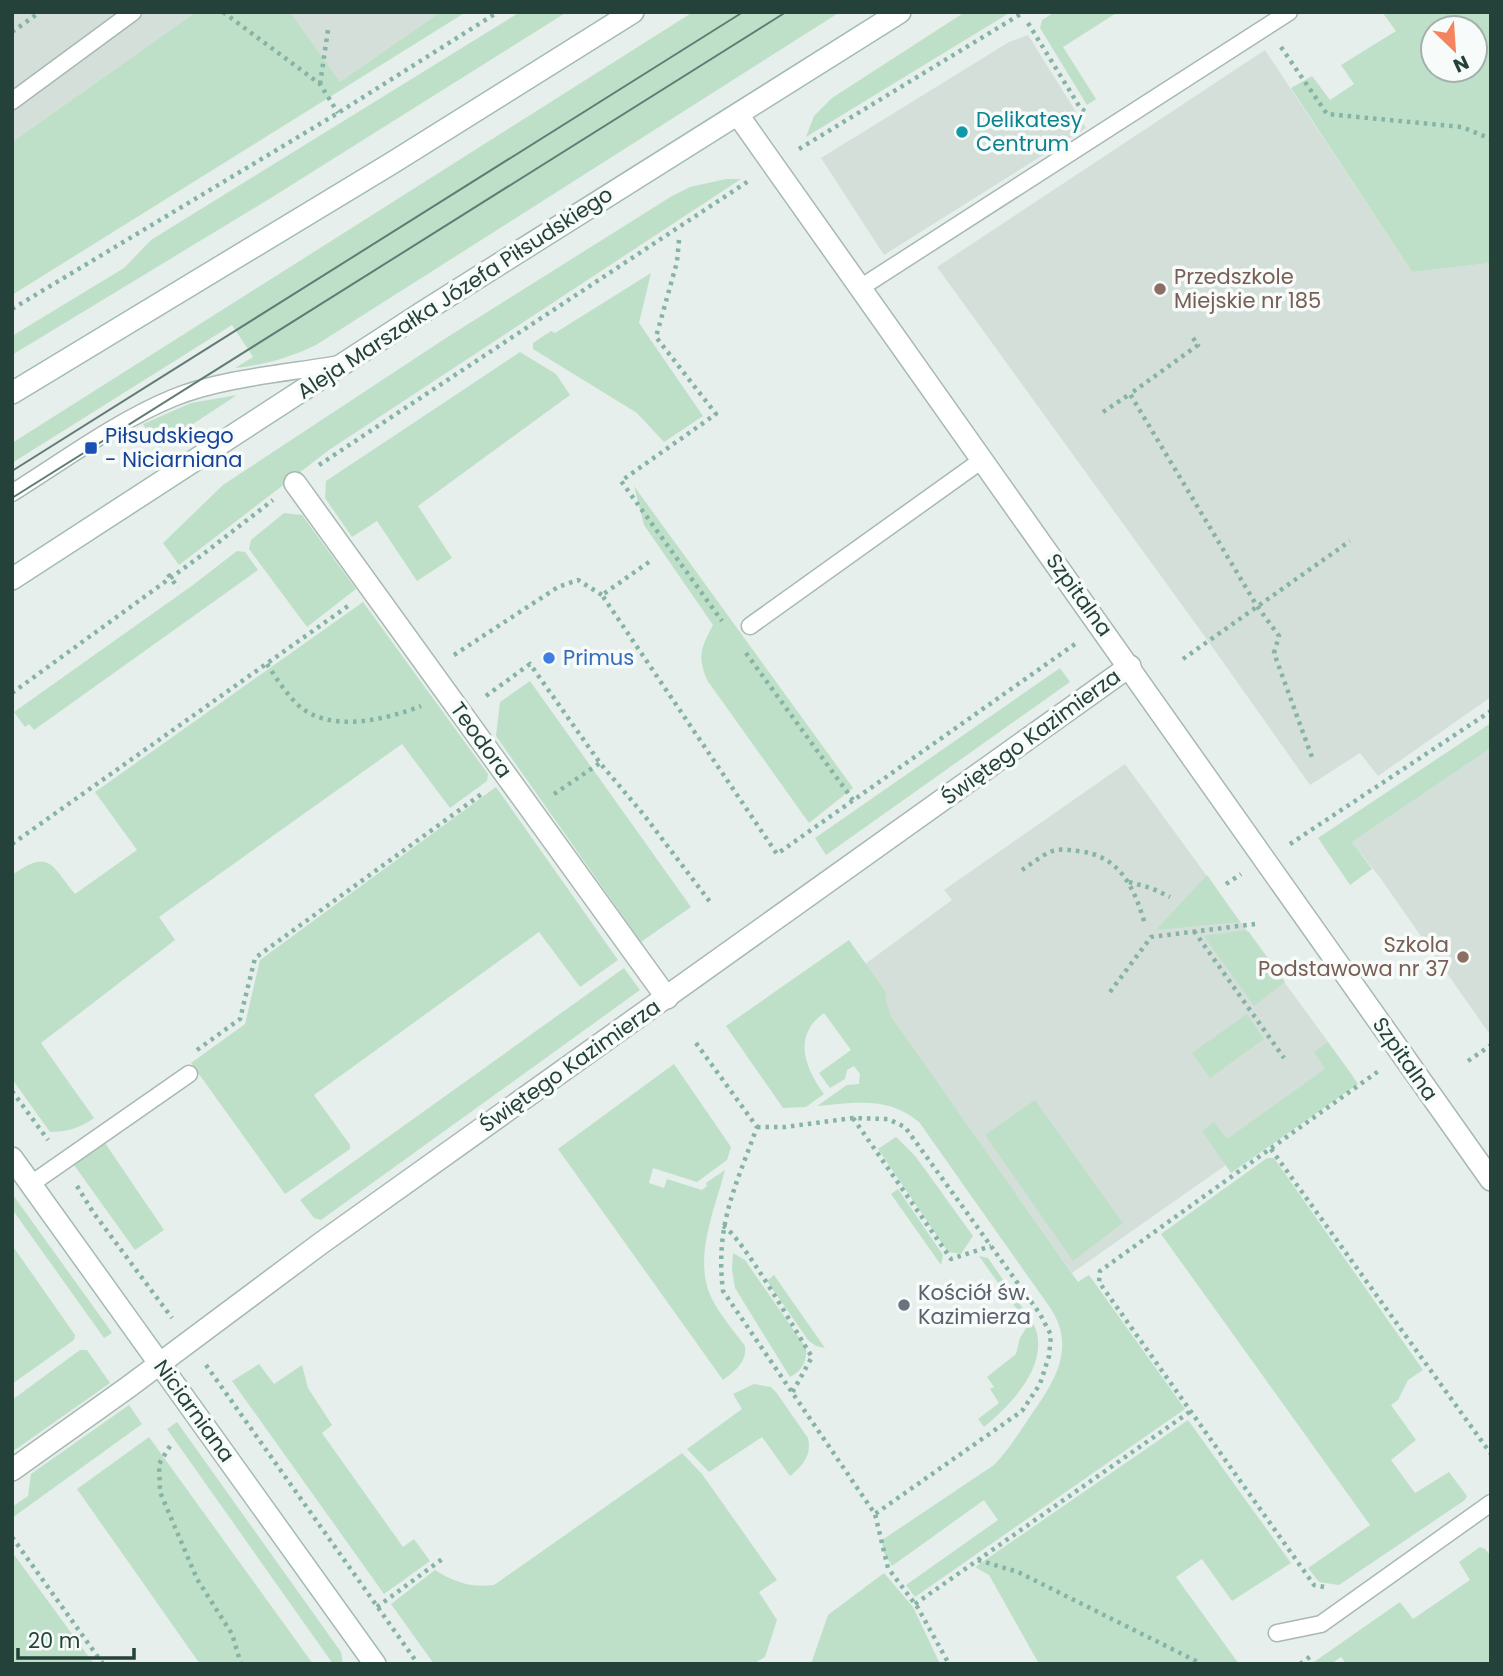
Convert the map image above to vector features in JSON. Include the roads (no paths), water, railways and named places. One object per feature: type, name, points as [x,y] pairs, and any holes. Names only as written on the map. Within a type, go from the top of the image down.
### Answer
[{"type":"street","points":[[12,393],[392,163],[633,12]]},
{"type":"street","name":"Aleja Marszałka Józefa Piłsudskiego","points":[[12,579],[649,169],[900,12]]},
{"type":"street","name":"Szpitalna","points":[[738,114],[1491,1180]]},
{"type":"street","name":"Teodora","points":[[295,483],[667,998]]},
{"type":"street","name":"Świętego Kazimierza","points":[[12,1469],[332,1236],[1130,666]]},
{"type":"street","name":"Niciarniana","points":[[12,1158],[375,1664]]},
{"type":"lane","points":[[12,101],[133,12]]},
{"type":"lane","points":[[860,288],[1289,12]]},
{"type":"lane","points":[[12,493],[147,410],[174,398],[208,387],[348,362]]},
{"type":"lane","points":[[750,626],[982,460]]},
{"type":"lane","points":[[31,1184],[189,1074]]},
{"type":"lane","points":[[1277,1633],[1321,1624],[1491,1503]]},
{"type":"tram line","points":[[12,471],[743,12]]},
{"type":"tram line","points":[[12,498],[786,12]]},
{"type":"place","name":"Delikatesy Centrum","points":[[962,132]]},
{"type":"place","name":"Przedszkole Miejskie nr 185","points":[[1160,289]]},
{"type":"place","name":"Piłsudskiego - Niciarniana","points":[[91,448]]},
{"type":"place","name":"Primus","points":[[549,658]]},
{"type":"place","name":"Szkola Podstawowa nr 37","points":[[1463,957]]},
{"type":"place","name":"Kościół św. Kazimierza","points":[[904,1305]]}]
